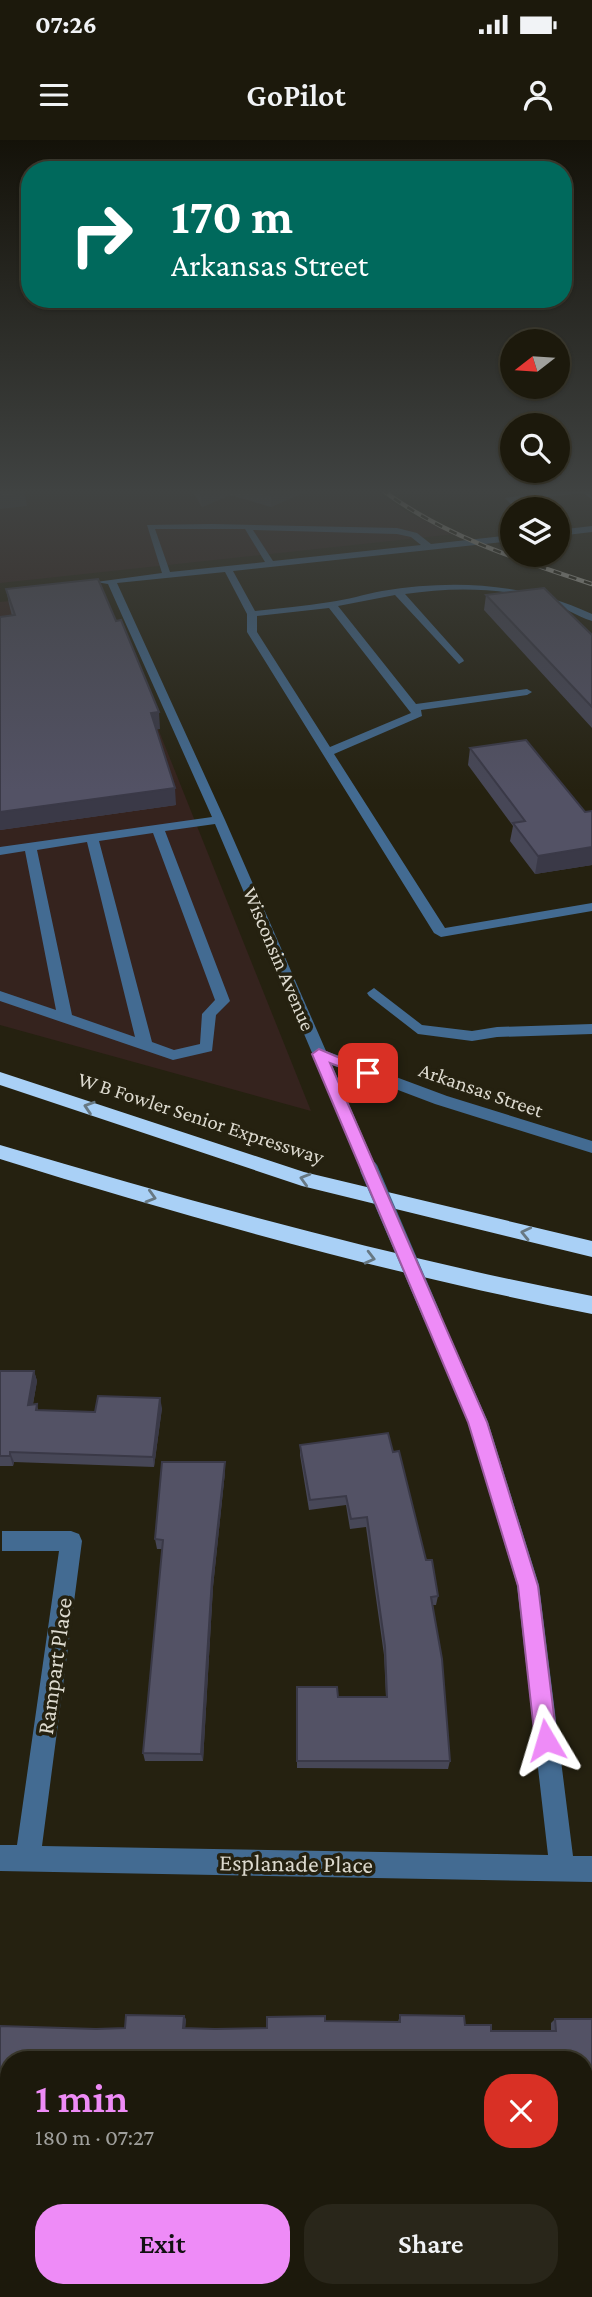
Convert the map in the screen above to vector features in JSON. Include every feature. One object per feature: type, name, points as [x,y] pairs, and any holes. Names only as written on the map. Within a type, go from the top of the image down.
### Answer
[{"type":"highway","name":"W B Fowler Senior Expressway","points":[[0,1078],[302,1179],[592,1249]]},
{"type":"highway","points":[[0,1152],[361,1256],[476,1284],[592,1305]]},
{"type":"street","name":"Wisconsin Avenue","points":[[115,590],[219,820],[478,1422],[528,1586],[562,1868]]},
{"type":"street","points":[[239,590],[252,614],[252,632],[441,933],[592,907]]},
{"type":"street","points":[[252,614],[332,605],[353,598],[421,590]]},
{"type":"street","points":[[498,590],[550,599],[592,618]]},
{"type":"street","points":[[399,593],[459,661]]},
{"type":"street","points":[[328,752],[418,714],[332,605]]},
{"type":"street","points":[[413,708],[527,692]]},
{"type":"street","points":[[0,851],[219,820]]},
{"type":"street","points":[[0,996],[173,1055],[207,1047],[209,1014],[223,1001],[158,829]]},
{"type":"street","points":[[92,838],[145,1046]]},
{"type":"street","points":[[30,847],[65,1019]]},
{"type":"street","points":[[374,993],[418,1029],[472,1036],[592,1028]]},
{"type":"street","name":"Arkansas Street","points":[[319,1054],[441,1100],[592,1147]]},
{"type":"street","name":"Rampart Place","points":[[2,1541],[71,1541],[28,1858]]},
{"type":"street","name":"Esplanade Place","points":[[0,1858],[592,1869]]},
{"type":"shaded area","points":[[103,591],[311,1111],[0,1025],[0,602]]},
{"type":"building","points":[[6,590],[103,590],[116,621],[121,620],[159,712],[151,713],[175,788],[0,812],[0,617],[15,615]]},
{"type":"building","points":[[546,590],[592,635],[592,707],[486,595]]},
{"type":"building","points":[[526,740],[585,812],[592,811],[592,847],[538,856],[513,823],[525,821],[470,748]]},
{"type":"building","points":[[0,1371],[34,1371],[28,1405],[37,1404],[36,1410],[95,1412],[98,1396],[160,1398],[153,1457],[10,1452],[10,1456],[0,1456]]},
{"type":"building","points":[[388,1433],[393,1452],[399,1451],[426,1560],[432,1560],[438,1596],[431,1597],[442,1659],[450,1761],[297,1761],[297,1687],[337,1687],[338,1697],[387,1697],[385,1646],[367,1517],[351,1519],[346,1496],[310,1500],[300,1445]]},
{"type":"building","points":[[162,1462],[225,1462],[212,1578],[201,1754],[143,1753],[163,1540],[155,1539]]},
{"type":"building","points":[[126,2015],[184,2016],[183,2028],[215,2029],[267,2028],[267,2017],[325,2016],[325,2021],[400,2022],[400,2015],[464,2016],[465,2025],[491,2025],[491,2031],[556,2031],[555,2019],[592,2019],[592,2051],[0,2051],[0,2026],[125,2028]]},
{"type":"route","points":[[368,1073],[319,1054],[478,1422],[528,1586],[546,1740]]}]
